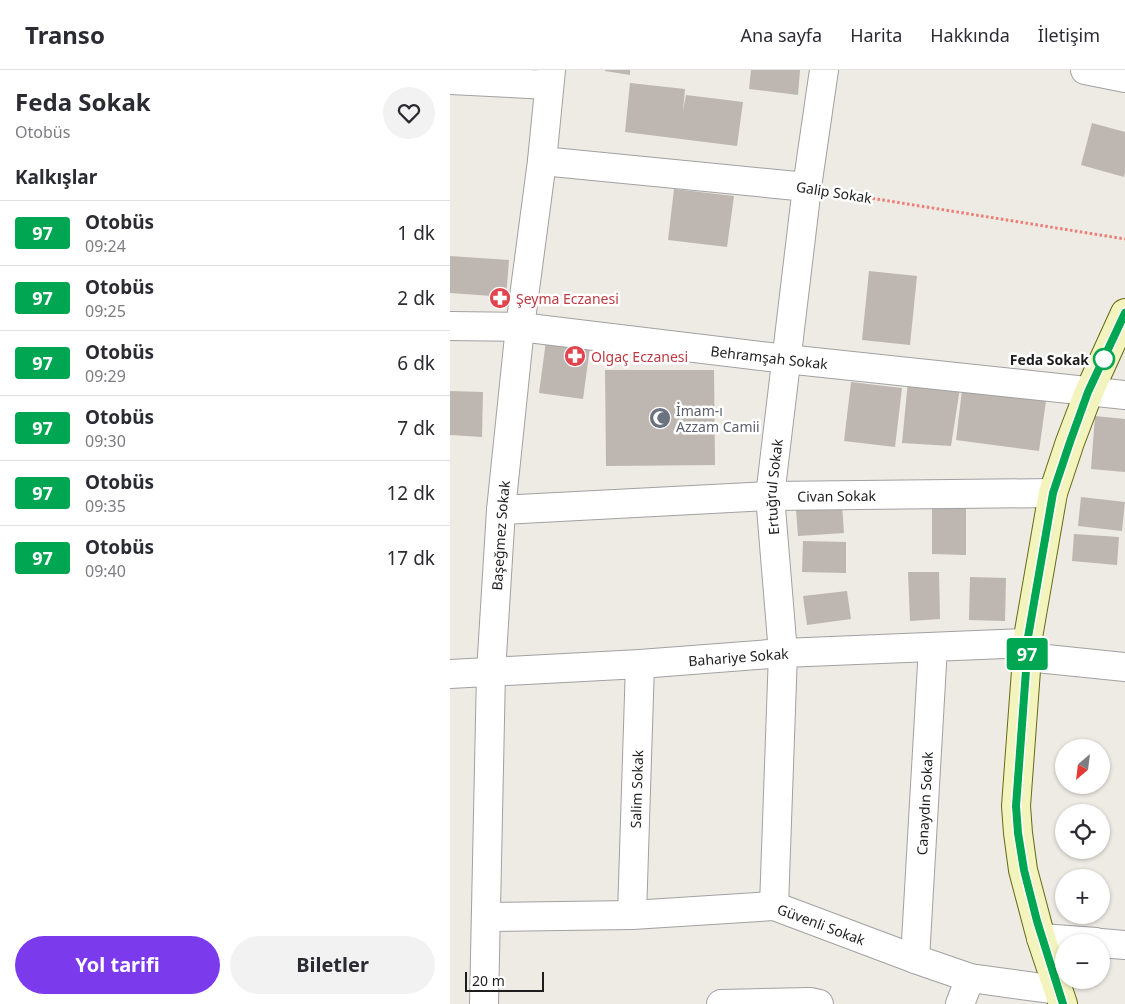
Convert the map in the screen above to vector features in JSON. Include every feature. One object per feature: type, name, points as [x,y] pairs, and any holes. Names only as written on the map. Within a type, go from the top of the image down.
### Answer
[{"type":"street","name":"Ertuğrul Sokak","points":[[774,906],[784,654],[770,496],[807,188],[824,70]]},
{"type":"street","points":[[1086,70],[1125,78]]},
{"type":"street","points":[[450,80],[550,78]]},
{"type":"street","name":"Başeğmez Sokak","points":[[484,1004],[492,672],[500,510],[520,327],[542,161],[550,78]]},
{"type":"street","name":"Galip Sokak","points":[[542,161],[807,188]]},
{"type":"street","points":[[1061,997],[1041,938],[1024,870],[1018,833],[1016,806],[1027,650],[1053,493],[1088,392],[1125,313]]},
{"type":"street","name":"Behramşah Sokak","points":[[450,326],[520,327],[1088,392]]},
{"type":"street","points":[[1088,392],[1125,395]]},
{"type":"street","name":"Civan Sokak","points":[[500,510],[770,496],[1053,493]]},
{"type":"street","name":"Bahariye Sokak","points":[[450,674],[933,647],[1027,650],[1125,667]]},
{"type":"street","name":"Canaydın Sokak","points":[[915,959],[933,647]]},
{"type":"street","name":"Salim Sokak","points":[[632,914],[640,664]]},
{"type":"street","name":"Güvenli Sokak","points":[[486,917],[632,914],[774,906],[970,978],[1061,997]]},
{"type":"street","points":[[1041,938],[1055,939]]},
{"type":"street","points":[[1110,944],[1125,945]]},
{"type":"street","points":[[960,1004],[970,978]]},
{"type":"street","points":[[721,1004],[810,1002],[819,1004]]},
{"type":"path","name":"Galip Sokak","points":[[807,188],[1125,239]]},
{"type":"building","points":[[630,70],[630,75],[605,71]]},
{"type":"building","points":[[751,70],[800,70],[798,95],[749,89]]},
{"type":"building","points":[[630,83],[685,89],[683,111],[686,95],[743,102],[737,146],[625,132]]},
{"type":"building","points":[[1092,123],[1125,132],[1124,177],[1081,165]]},
{"type":"building","points":[[674,189],[734,196],[727,247],[668,240]]},
{"type":"building","points":[[450,256],[509,260],[506,297],[450,293]]},
{"type":"building","points":[[869,271],[917,276],[910,345],[862,340]]},
{"type":"building","points":[[546,341],[590,347],[583,399],[539,393]]},
{"type":"building","name":"İmam-ı Azzam Camii","points":[[605,370],[714,370],[715,465],[606,466]]},
{"type":"building","points":[[908,381],[960,388],[951,446],[902,443]]},
{"type":"building","points":[[851,382],[902,388],[895,447],[844,441]]},
{"type":"building","points":[[962,390],[1046,401],[1039,451],[956,440]]},
{"type":"building","points":[[450,391],[483,392],[482,437],[450,435]]},
{"type":"building","points":[[1095,416],[1125,419],[1125,472],[1091,469]]},
{"type":"building","points":[[1081,497],[1125,502],[1122,531],[1078,526]]},
{"type":"building","points":[[932,501],[966,501],[966,555],[932,554]]},
{"type":"building","points":[[842,505],[844,533],[798,536],[796,509]]},
{"type":"building","points":[[1074,534],[1119,537],[1117,565],[1072,561]]},
{"type":"building","points":[[803,541],[846,542],[846,573],[802,572]]},
{"type":"building","points":[[908,572],[939,572],[940,619],[910,621]]},
{"type":"building","points":[[970,577],[1006,578],[1005,621],[969,620]]},
{"type":"building","points":[[847,591],[851,619],[807,625],[803,596]]},
{"type":"bus line","name":"97","points":[[1063,1004],[1041,938],[1024,870],[1018,833],[1016,806],[1027,643],[1053,493],[1088,392],[1125,313]]},
{"type":"place","name":"Şeyma Eczanesi","points":[[500,298]]},
{"type":"place","name":"Olgaç Eczanesi","points":[[575,356]]},
{"type":"place","name":"Feda Sokak","points":[[1104,359]]},
{"type":"place","name":"İmam-ı Azzam Camii","points":[[660,418]]}]
